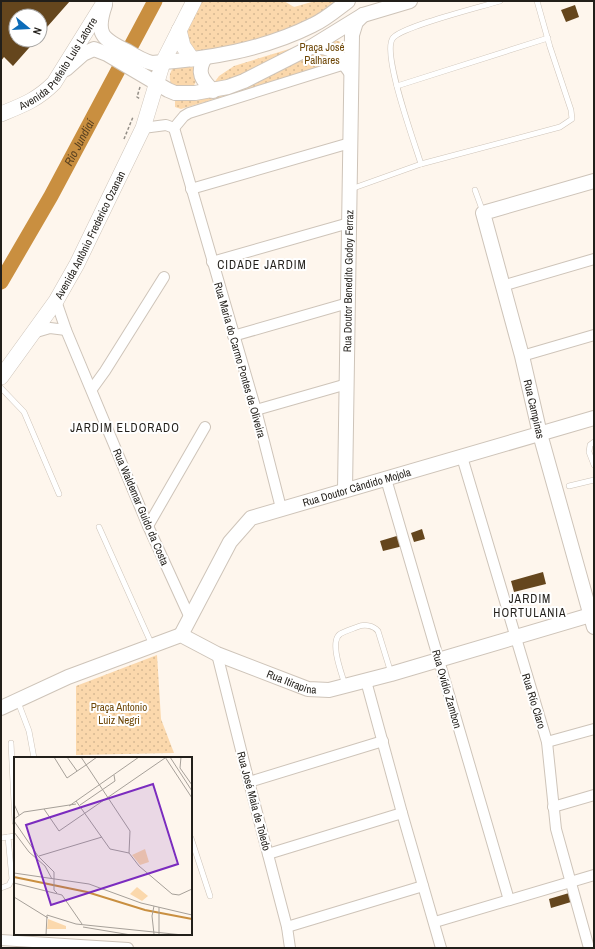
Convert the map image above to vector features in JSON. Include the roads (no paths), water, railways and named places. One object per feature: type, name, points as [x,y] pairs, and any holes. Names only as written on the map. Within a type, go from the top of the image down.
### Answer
[{"type":"main road","name":"Avenida Prefeito Luís Latorre","points":[[1,114],[29,103],[43,93],[59,74],[106,1]]},
{"type":"main road","points":[[163,62],[194,1]]},
{"type":"main road","points":[[179,30],[183,46],[199,59]]},
{"type":"main road","name":"Avenida Antônio Frederico Ozanan","points":[[1,377],[56,301],[77,264],[138,122],[157,82],[163,62]]},
{"type":"street","points":[[106,1],[100,20],[100,27],[109,48],[143,70],[157,82],[175,92],[195,94],[244,81],[311,47],[363,15],[410,1]]},
{"type":"street","points":[[143,70],[163,62],[221,56],[275,40],[313,25],[343,3]]},
{"type":"street","name":"Rua Doutor Benedito Godoy Ferraz","points":[[345,490],[350,189],[348,68],[353,28],[356,22],[363,15]]},
{"type":"street","points":[[138,122],[166,125],[174,128],[184,116],[189,113],[348,68],[336,53],[328,48],[311,47]]},
{"type":"street","points":[[59,74],[88,51],[109,48]]},
{"type":"street","points":[[199,59],[200,75],[213,90]]},
{"type":"street","name":"Rua Maria do Carmo Pontes de Oliveira","points":[[174,128],[233,336],[256,410],[281,508]]},
{"type":"street","points":[[191,190],[350,143]]},
{"type":"street","points":[[484,213],[594,181]]},
{"type":"street","name":"Rua Campinas","points":[[484,213],[502,286],[522,356],[540,434],[593,618]]},
{"type":"street","points":[[212,262],[349,223]]},
{"type":"street","points":[[502,286],[594,259]]},
{"type":"street","points":[[92,389],[105,371],[164,277]]},
{"type":"street","name":"Rua Waldemar Guido da Costa","points":[[56,301],[66,330],[92,389],[148,526],[190,618]]},
{"type":"street","points":[[233,336],[348,303]]},
{"type":"street","points":[[31,334],[50,328],[66,330]]},
{"type":"street","points":[[522,356],[594,335]]},
{"type":"street","points":[[256,410],[347,384]]},
{"type":"street","name":"Rua Doutor Cândido Mojola","points":[[181,635],[222,555],[239,529],[251,518],[281,508],[594,418]]},
{"type":"street","points":[[148,526],[205,427]]},
{"type":"street","name":"Rua Río Claro","points":[[462,457],[547,742],[556,829],[572,882],[589,948]]},
{"type":"street","name":"Rua Ovídio Zambon","points":[[386,479],[509,900]]},
{"type":"street","name":"Rua Itirapina","points":[[181,635],[217,654],[308,689],[329,690],[391,674],[515,636],[593,618]]},
{"type":"street","points":[[1,708],[68,677],[181,635]]},
{"type":"street","name":"Rua José Maia de Toledo","points":[[217,654],[248,782],[287,927],[290,948]]},
{"type":"street","points":[[366,681],[441,948]]},
{"type":"street","points":[[547,742],[594,729]]},
{"type":"street","points":[[248,782],[383,741]]},
{"type":"street","points":[[553,807],[594,794]]},
{"type":"street","points":[[268,854],[402,813]]},
{"type":"street","points":[[434,922],[594,875]]},
{"type":"street","points":[[287,927],[423,886]]},
{"type":"street","points":[[1,940],[128,948]]},
{"type":"lane","points":[[421,164],[390,58],[390,47],[393,38],[410,29],[500,1]]},
{"type":"lane","points":[[350,189],[421,164],[560,127],[572,119],[571,110],[537,1]]},
{"type":"lane","points":[[397,86],[548,38]]},
{"type":"lane","name":"Rua Campinas","points":[[476,190],[484,213]]},
{"type":"lane","points":[[1,388],[24,412],[59,494]]},
{"type":"lane","points":[[594,442],[590,445],[589,450],[594,466]]},
{"type":"lane","points":[[569,486],[594,480]]},
{"type":"lane","points":[[99,527],[152,646]]},
{"type":"lane","points":[[345,687],[336,652],[336,640],[339,634],[360,626],[368,626],[375,628],[378,631],[391,674]]},
{"type":"lane","points":[[17,700],[29,730],[34,757]]},
{"type":"lane","points":[[11,743],[14,802]]},
{"type":"lane","points":[[1,838],[14,836]]},
{"type":"lane","points":[[1,888],[9,885],[12,880],[8,837]]},
{"type":"lane","points":[[192,841],[210,896]]},
{"type":"waterway","name":"Rio Jundiaí","points":[[1,282],[51,196],[155,1]]},
{"type":"district","name":"CIDADE JARDIM","points":[[262,265]]},
{"type":"district","name":"JARDIM ELDORADO","points":[[125,428]]},
{"type":"district","name":"JARDIM HORTULANIA","points":[[530,606]]},
{"type":"park label","name":"Praça José Palhares","points":[[322,53]]},
{"type":"park label","name":"Praça Antonio Luiz Negri","points":[[119,713]]}]
